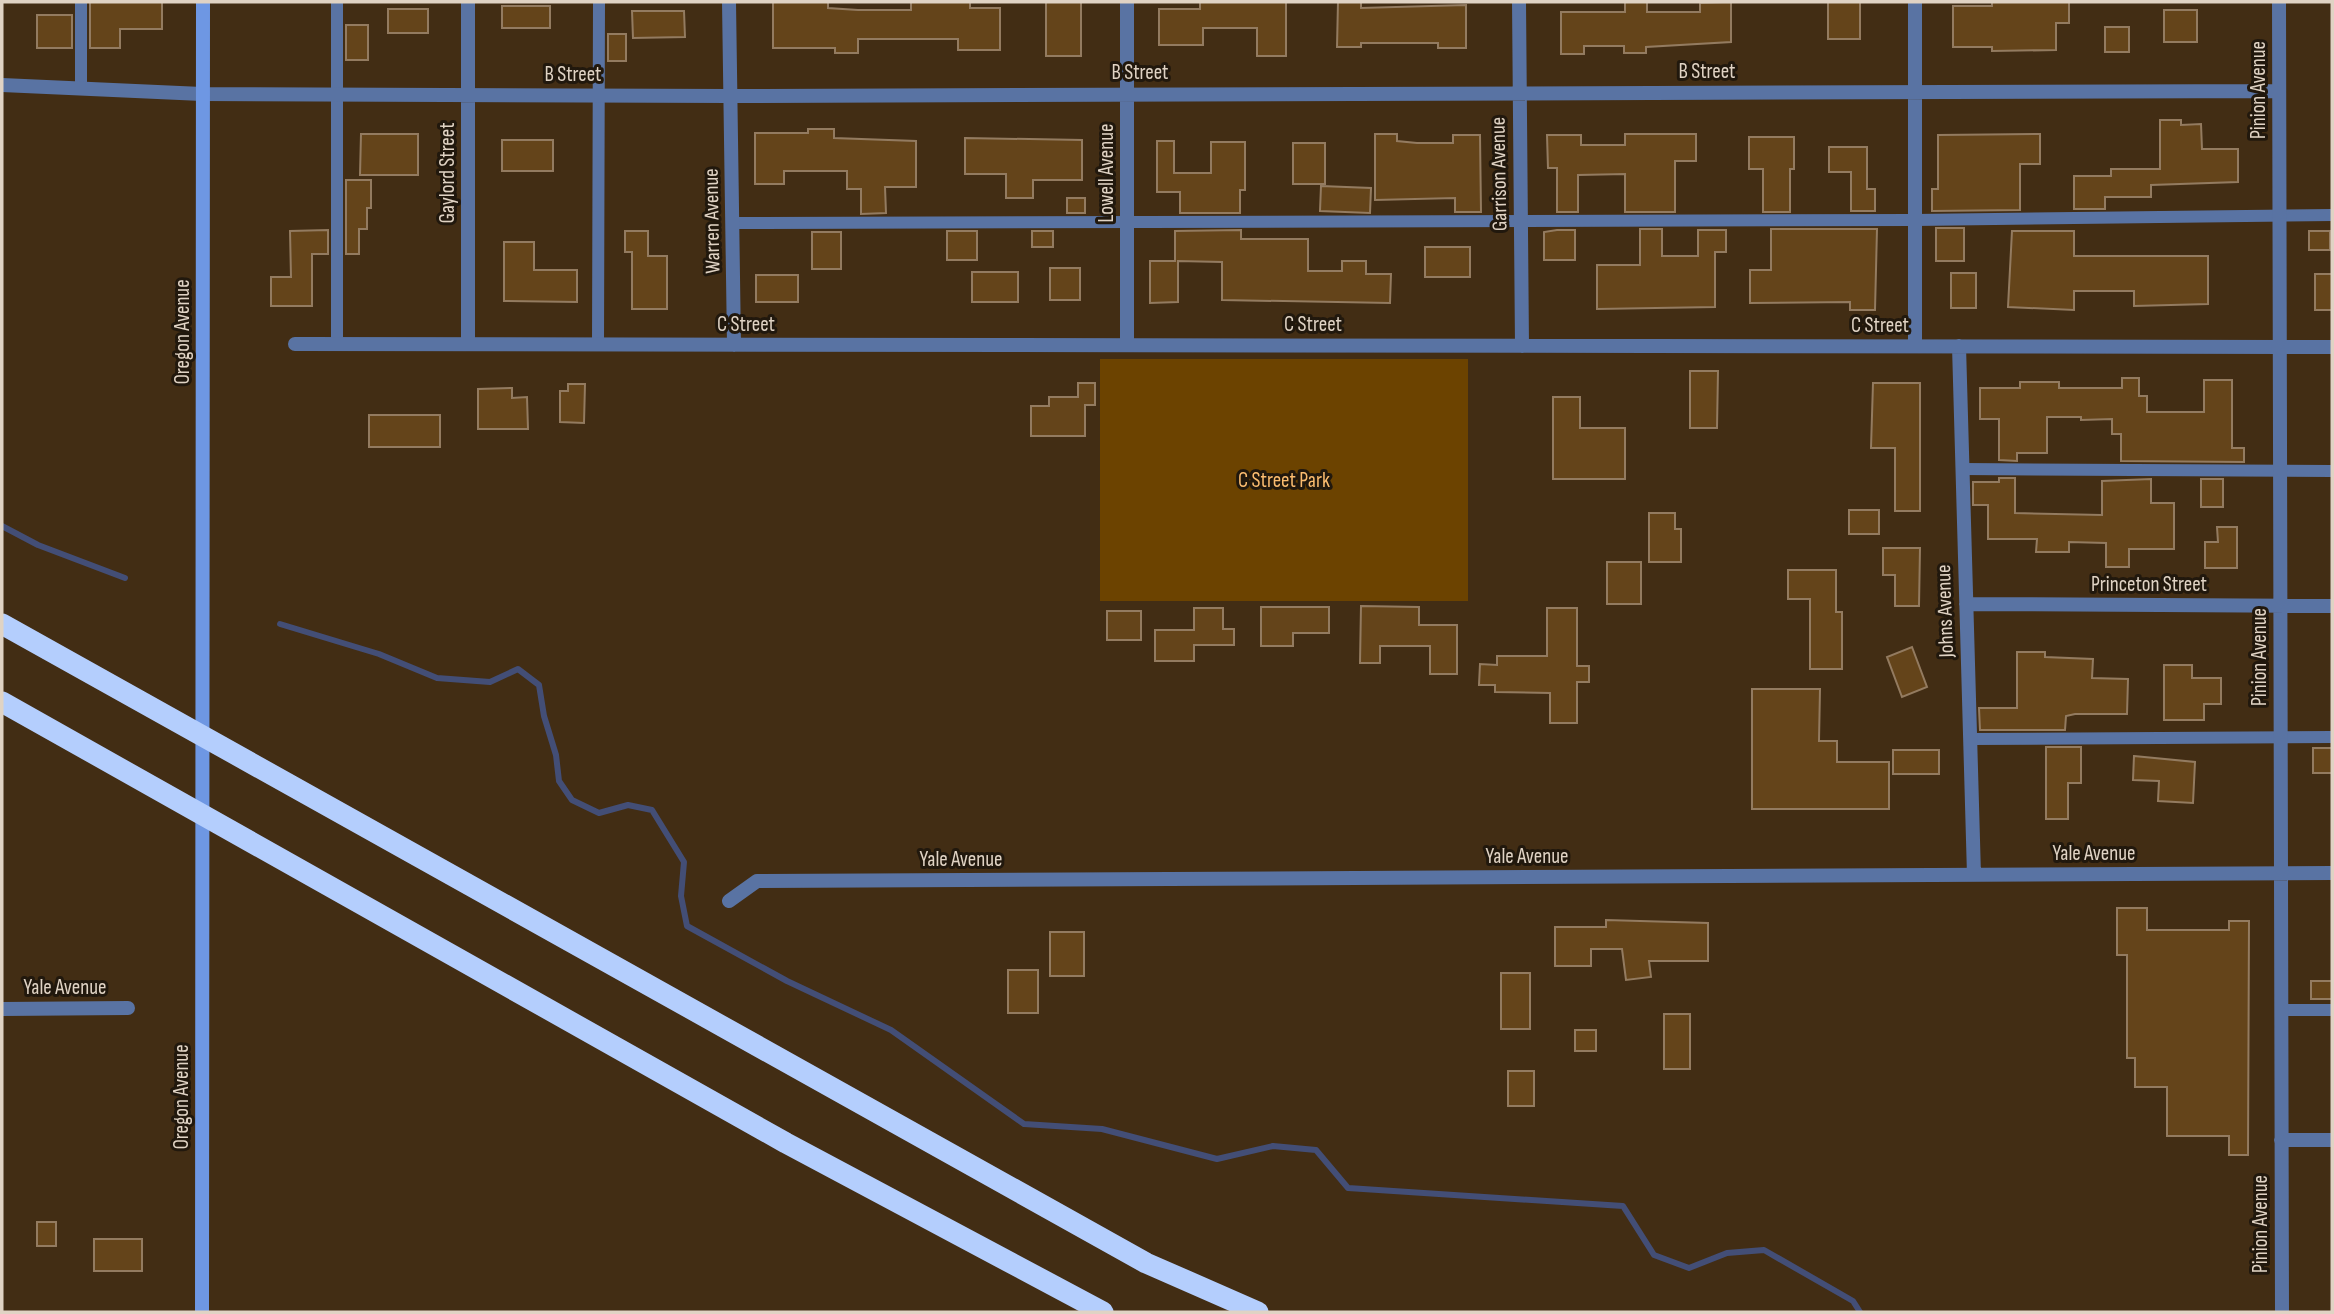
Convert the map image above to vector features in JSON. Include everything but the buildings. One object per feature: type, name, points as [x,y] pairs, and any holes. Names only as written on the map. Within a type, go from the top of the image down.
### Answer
[{"type":"highway","points":[[2,624],[1146,1263],[1258,1312]]},
{"type":"highway","points":[[2,702],[786,1143],[1103,1312]]},
{"type":"street","name":"Oregon Avenue","points":[[202,1312],[203,2]]},
{"type":"street","name":"Gaylord Street","points":[[468,2],[468,344]]},
{"type":"street","name":"Warren Avenue","points":[[729,2],[734,345]]},
{"type":"street","name":"Lowell Avenue","points":[[1127,2],[1127,345]]},
{"type":"street","name":"Garrison Avenue","points":[[1519,2],[1522,346]]},
{"type":"street","points":[[1915,2],[1915,346]]},
{"type":"street","name":"Pinion Avenue","points":[[2279,2],[2282,1312]]},
{"type":"street","name":"B Street","points":[[2,85],[202,94],[729,96],[2279,91]]},
{"type":"street","name":"C Street","points":[[295,344],[2332,347]]},
{"type":"street","name":"Johns Avenue","points":[[1959,346],[1974,875]]},
{"type":"street","name":"Princeton Street","points":[[1966,604],[2332,606]]},
{"type":"street","name":"Yale Avenue","points":[[729,901],[757,881],[2332,873]]},
{"type":"street","name":"Yale Avenue","points":[[2,1009],[128,1008]]},
{"type":"street","points":[[2281,1140],[2332,1140]]},
{"type":"lane","points":[[80,2],[81,89]]},
{"type":"lane","points":[[337,2],[337,344]]},
{"type":"lane","points":[[598,344],[599,2]]},
{"type":"lane","points":[[734,223],[1915,220],[2332,215]]},
{"type":"lane","points":[[1962,469],[2332,471]]},
{"type":"lane","points":[[1970,739],[2332,737]]},
{"type":"lane","points":[[2281,1010],[2332,1010]]},
{"type":"green space","name":"C Street Park","points":[[1100,359],[1468,359],[1468,601],[1100,601]]},
{"type":"waterway","points":[[2,526],[38,545],[125,578]]},
{"type":"waterway","points":[[280,624],[379,654],[437,678],[490,682],[518,669],[539,685],[544,716],[556,755],[559,781],[572,800],[599,813],[628,805],[652,810],[684,862],[681,896],[687,926],[787,981],[891,1030],[1024,1124],[1102,1129],[1217,1159],[1273,1146],[1316,1150],[1348,1188],[1623,1206],[1654,1255],[1689,1268],[1727,1253],[1764,1250],[1853,1301],[1860,1312]]}]
